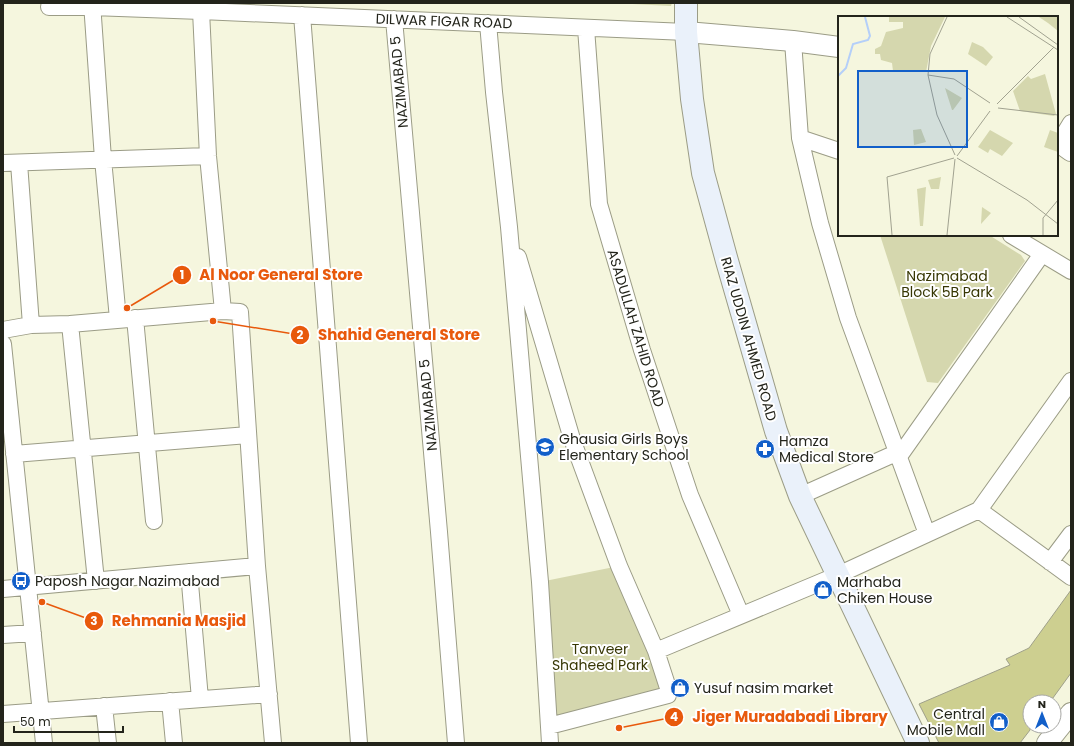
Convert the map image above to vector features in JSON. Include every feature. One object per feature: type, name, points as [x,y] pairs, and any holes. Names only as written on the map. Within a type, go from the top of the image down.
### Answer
[{"type":"main road","name":"RIAZ UDDIN AHMED ROAD","points":[[686,3],[686,32],[692,99],[703,173],[776,431],[800,496],[918,743]]},
{"type":"street","name":"DILWAR FIGAR ROAD","points":[[49,7],[92,5],[150,6],[201,11],[686,32],[793,41],[838,47]]},
{"type":"street","points":[[92,5],[118,319]]},
{"type":"street","points":[[201,11],[208,156],[223,311]]},
{"type":"street","points":[[302,15],[359,743]]},
{"type":"street","name":"NAZIMABAD 5","points":[[394,19],[456,743]]},
{"type":"street","points":[[488,23],[509,227],[540,582],[550,743]]},
{"type":"street","name":"ASADULLAH ZAHID ROAD","points":[[586,28],[599,204],[642,350],[690,495],[741,615]]},
{"type":"street","points":[[793,41],[800,138],[820,223],[848,318],[927,534]]},
{"type":"street","points":[[1061,145],[1071,123]]},
{"type":"street","points":[[800,138],[838,151]]},
{"type":"street","points":[[3,164],[19,162],[208,156]]},
{"type":"street","points":[[19,162],[31,325]]},
{"type":"street","points":[[509,227],[572,439],[619,566],[656,651],[669,691],[668,695],[549,726]]},
{"type":"street","points":[[1013,236],[1071,271]]},
{"type":"street","points":[[800,496],[897,455],[1042,254]]},
{"type":"street","points":[[3,330],[31,325],[70,324],[223,311],[240,312],[257,566],[273,743]]},
{"type":"street","points":[[135,318],[154,521]]},
{"type":"street","points":[[70,324],[96,580]]},
{"type":"street","points":[[3,344],[44,743]]},
{"type":"street","points":[[656,651],[838,574],[979,510],[1071,381]]},
{"type":"street","points":[[14,454],[248,435]]},
{"type":"street","points":[[979,510],[1071,577]]},
{"type":"street","points":[[1050,562],[1071,534]]},
{"type":"street","points":[[3,589],[257,566]]},
{"type":"street","points":[[190,572],[200,699]]},
{"type":"street","points":[[3,635],[33,633]]},
{"type":"street","points":[[3,714],[269,694]]},
{"type":"street","points":[[170,701],[174,743]]},
{"type":"street","points":[[104,706],[108,743]]},
{"type":"street","points":[[1047,743],[1071,713]]},
{"type":"green space","points":[[613,3],[672,3],[671,6]]},
{"type":"green space","name":"Nazimabad Block 5B Park","points":[[880,236],[991,236],[1021,255],[1025,261],[938,383],[927,382]]},
{"type":"green space","name":"Tanveer Shaheed Park","points":[[619,566],[668,695],[549,726],[540,582]]},
{"type":"building","points":[[1071,590],[1071,673],[1056,694],[1022,694],[1022,734],[1027,734],[1020,743],[939,743],[919,704],[1010,665],[1006,659],[1029,648]]},
{"type":"place","name":"Al Noor General Store","points":[[127,308]]},
{"type":"place","name":"Shahid General Store","points":[[213,321]]},
{"type":"place","name":"Ghausia Girls Boys Elementary School","points":[[545,447]]},
{"type":"place","name":"Hamza Medical Store","points":[[765,449]]},
{"type":"place","name":"Paposh Nagar Nazimabad","points":[[21,581]]},
{"type":"place","name":"Marhaba Chiken House","points":[[823,590]]},
{"type":"place","name":"Rehmania Masjid","points":[[42,602]]},
{"type":"place","name":"Yusuf nasim market","points":[[680,688]]},
{"type":"place","name":"Central Mobile Mall","points":[[999,722]]},
{"type":"place","name":"Jiger Muradabadi Library","points":[[619,728]]}]
